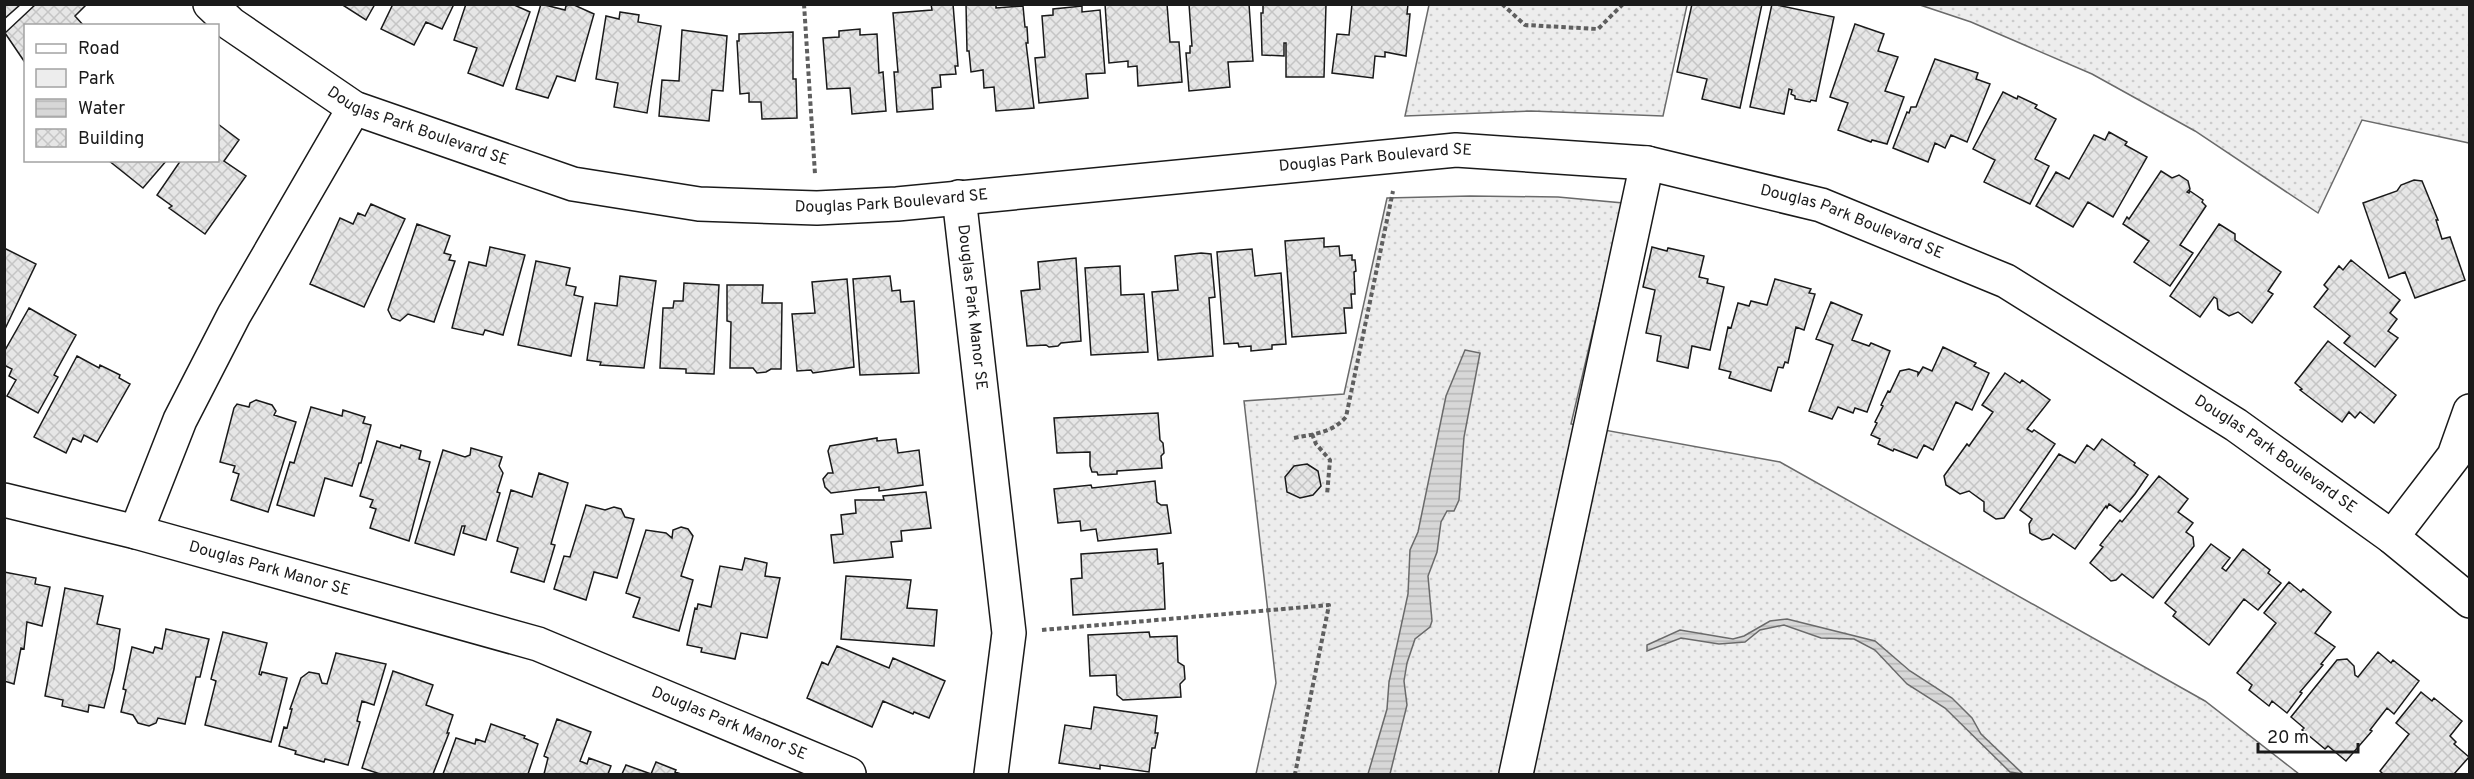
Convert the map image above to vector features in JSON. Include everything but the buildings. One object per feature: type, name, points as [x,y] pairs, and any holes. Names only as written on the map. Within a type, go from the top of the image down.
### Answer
[{"type":"street","name":"Douglas Park Boulevard SE","points":[[210,4],[231,24],[354,108],[573,184],[699,204],[817,208],[897,204],[1456,150],[1647,163],[1821,205],[2006,282],[2236,425],[2392,537],[2469,601]]},
{"type":"street","points":[[136,532],[180,420],[234,315],[354,108]]},
{"type":"street","points":[[1516,774],[1647,163]]},
{"type":"street","name":"Douglas Park Manor SE","points":[[959,197],[1009,633],[991,774]]},
{"type":"street","points":[[2392,537],[2454,456],[2469,411]]},
{"type":"street","name":"Douglas Park Manor SE","points":[[4,500],[136,532],[537,644],[849,774]]},
{"type":"path","points":[[804,4],[817,208]]},
{"type":"path","points":[[1502,4],[1525,25],[1598,29],[1623,4]]},
{"type":"path","points":[[1294,438],[1327,431],[1346,417],[1400,155]]},
{"type":"path","points":[[1312,435],[1316,444],[1330,460],[1327,495]]},
{"type":"path","points":[[1009,633],[1329,605],[1295,774]]},
{"type":"green space","points":[[1429,5],[1687,5],[1663,116],[1531,111],[1405,116]]},
{"type":"green space","points":[[1920,5],[2469,5],[2469,143],[2362,120],[2318,213],[2195,131],[2092,74],[1971,22]]},
{"type":"green space","points":[[1558,197],[1623,203],[1571,424],[1780,462],[2205,701],[2299,774],[1256,774],[1276,683],[1244,401],[1344,394],[1387,198]]},
{"type":"water","points":[[1465,350],[1480,353],[1464,437],[1459,500],[1454,511],[1447,511],[1441,522],[1437,552],[1428,576],[1432,621],[1430,627],[1415,639],[1407,663],[1404,681],[1407,705],[1390,774],[1368,774],[1387,709],[1389,682],[1408,594],[1410,550],[1418,532],[1446,396]]},
{"type":"water","points":[[1787,619],[1875,641],[1910,671],[1952,698],[1972,718],[1981,734],[2023,774],[2010,772],[1945,708],[1907,684],[1875,650],[1854,639],[1821,638],[1784,625],[1760,630],[1745,642],[1719,644],[1681,638],[1647,651],[1647,645],[1680,630],[1733,639],[1744,636],[1770,621]]}]
